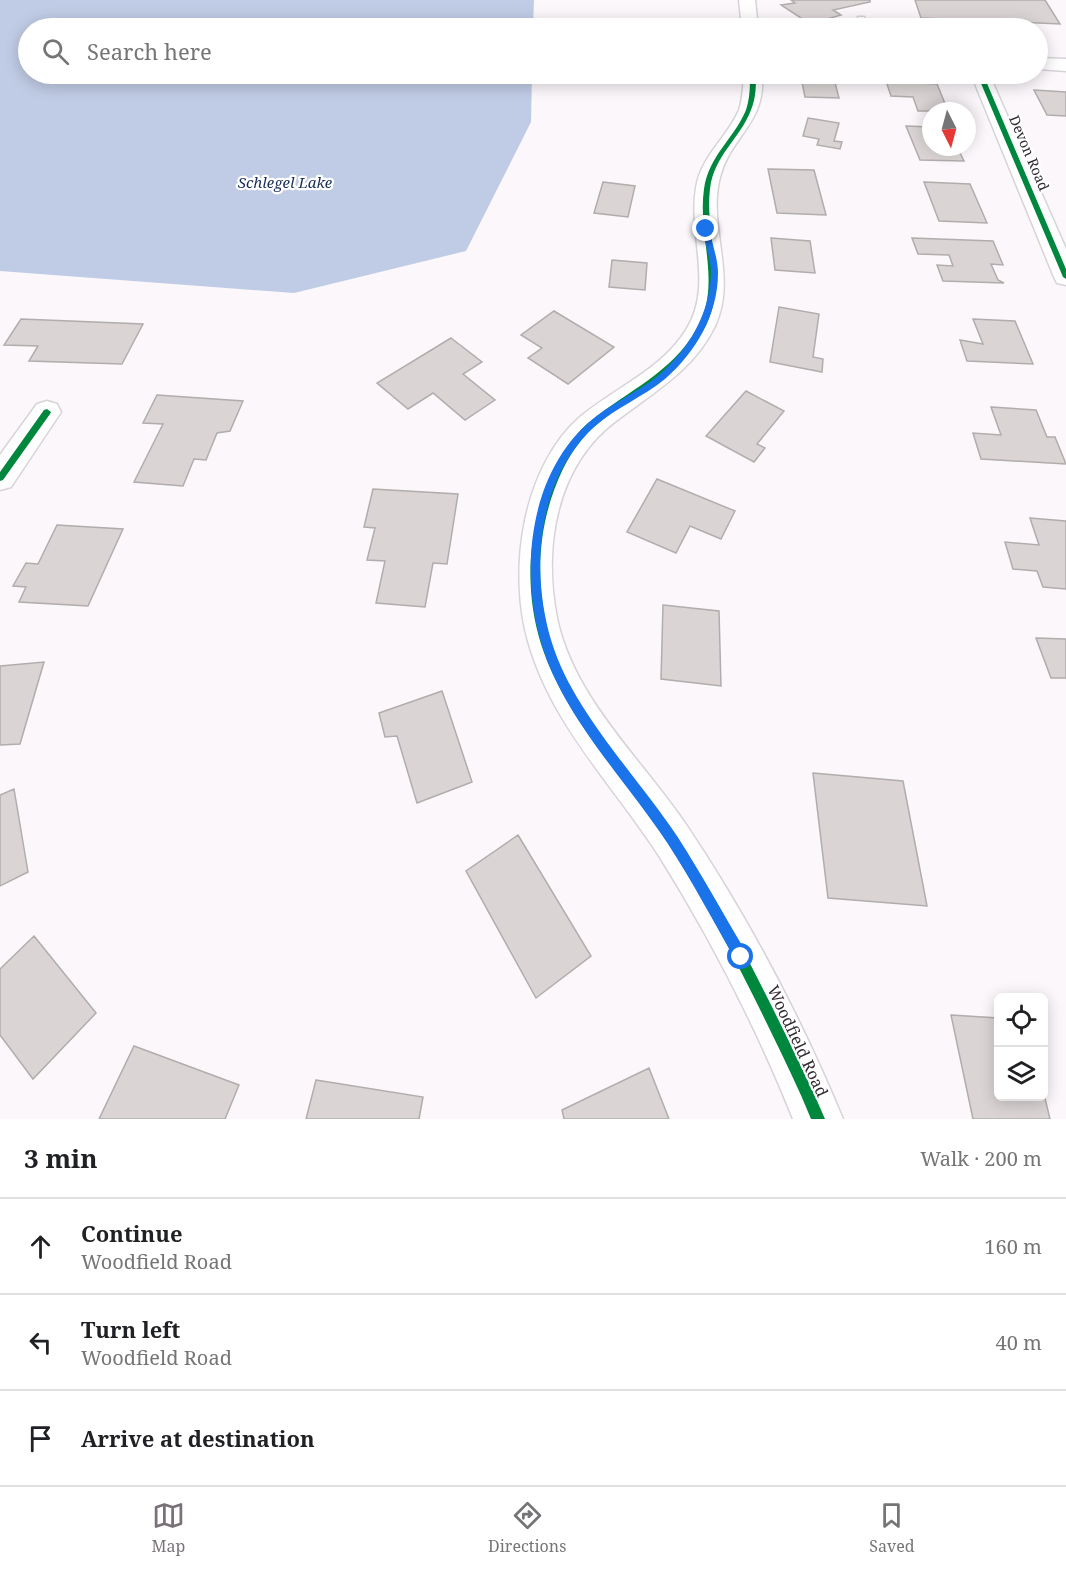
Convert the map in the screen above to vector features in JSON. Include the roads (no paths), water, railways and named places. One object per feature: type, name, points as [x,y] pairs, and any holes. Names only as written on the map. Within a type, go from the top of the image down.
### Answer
[{"type":"street","points":[[747,0],[749,18]]},
{"type":"street","points":[[1048,64],[1066,65]]},
{"type":"street","name":"Woodfield Road","points":[[753,84],[753,93],[747,113],[717,154],[710,171],[705,201],[706,229],[714,271],[712,297],[703,326],[686,352],[662,377],[591,425],[573,445],[553,480],[540,516],[534,555],[536,598],[546,643],[566,690],[672,840],[736,947],[818,1119]]},
{"type":"street","name":"Devon Road","points":[[984,84],[1066,277]]},
{"type":"street","points":[[0,478],[47,412]]},
{"type":"water","name":"Schlegel Lake","points":[[0,0],[534,0],[533,18],[18,18],[18,84],[532,84],[531,122],[466,251],[294,293],[0,271]]}]
